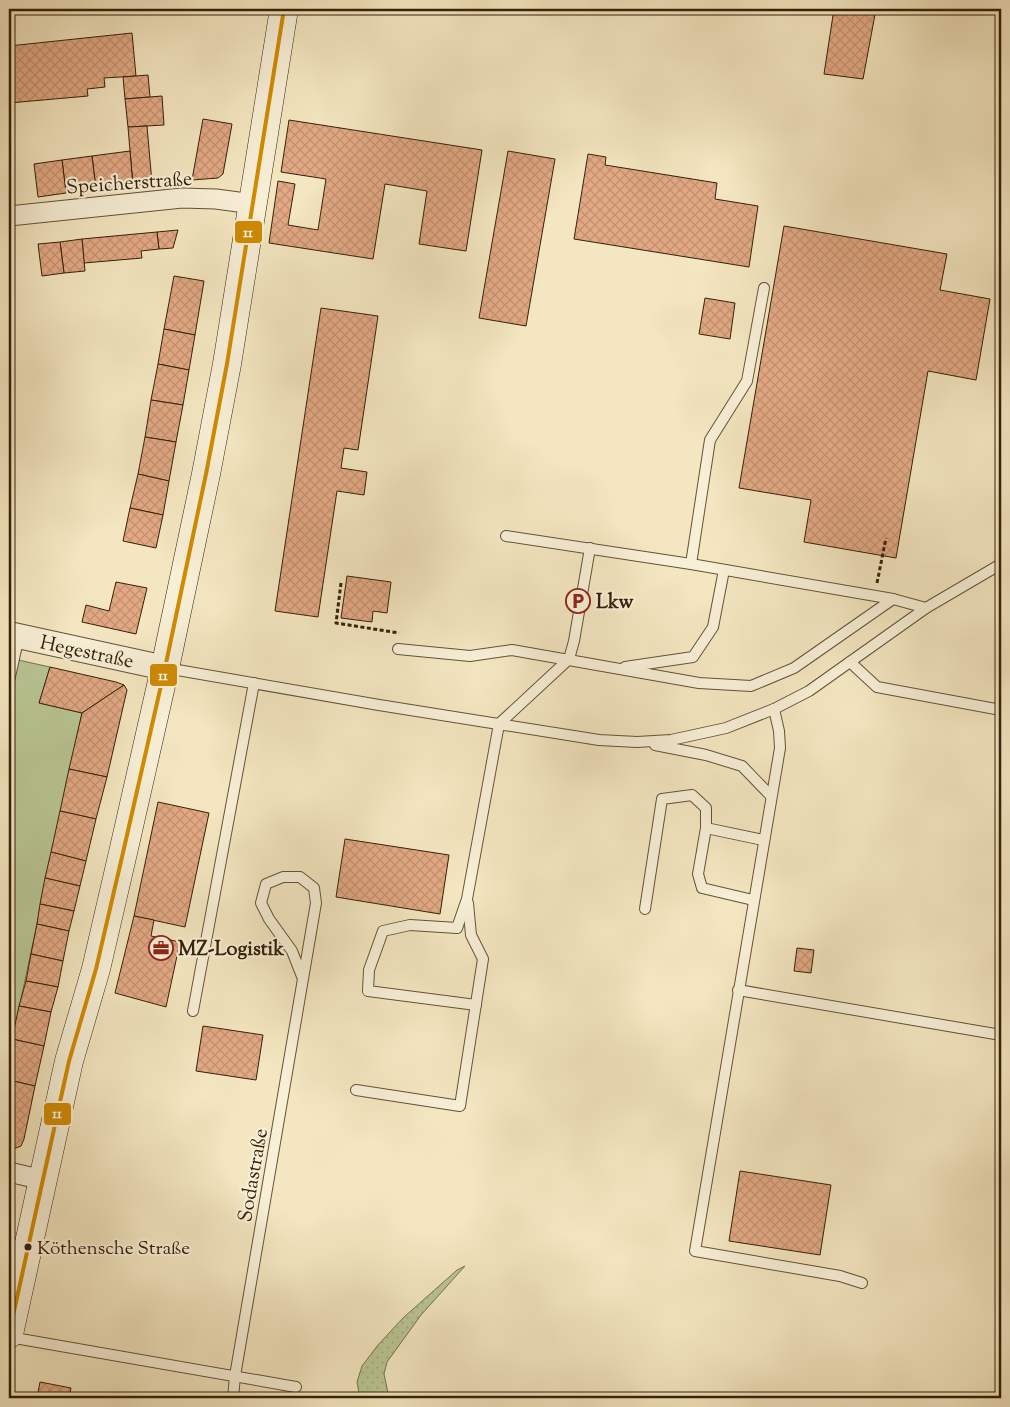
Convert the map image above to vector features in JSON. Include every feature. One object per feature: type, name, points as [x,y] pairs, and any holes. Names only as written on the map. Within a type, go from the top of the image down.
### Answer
[{"type":"main road","points":[[9,1336],[69,1061],[96,969],[191,548],[221,398],[284,9]]},
{"type":"street","name":"Speicherstraße","points":[[9,216],[182,198],[216,199],[253,204]]},
{"type":"street","name":"Hegestraße","points":[[14,635],[165,668]]},
{"type":"street","points":[[9,1172],[43,1180]]},
{"type":"lane","points":[[691,564],[710,440],[747,381],[764,288]]},
{"type":"lane","points":[[506,536],[691,564],[893,599],[926,608]]},
{"type":"lane","points":[[476,1005],[368,991],[369,970],[383,931],[410,925],[457,928],[467,900],[499,724],[569,659],[574,641],[590,548]]},
{"type":"lane","points":[[165,668],[599,740],[637,742],[671,740],[726,728],[809,691],[926,608],[1001,564]]},
{"type":"lane","points":[[614,669],[693,657],[713,627],[724,570]]},
{"type":"lane","points":[[398,649],[470,656],[512,650],[699,683],[751,686],[794,668],[893,599]]},
{"type":"lane","points":[[9,681],[14,635]]},
{"type":"lane","points":[[850,662],[877,687],[1001,710]]},
{"type":"lane","points":[[193,1011],[254,683]]},
{"type":"lane","points":[[774,708],[779,731],[780,748],[695,1251],[840,1276],[862,1283]]},
{"type":"lane","points":[[637,742],[706,755],[742,766],[771,796]]},
{"type":"lane","points":[[645,909],[662,799],[692,795],[706,808],[706,828],[698,874],[702,888],[753,900]]},
{"type":"lane","points":[[706,828],[763,840]]},
{"type":"lane","name":"Sodastraße","points":[[233,1398],[235,1376],[303,979],[316,903],[314,888],[300,877],[283,877],[266,884],[261,903],[269,919],[292,951],[303,979]]},
{"type":"lane","points":[[356,1090],[460,1106],[483,959],[471,935],[467,900]]},
{"type":"lane","points":[[738,990],[1001,1036]]},
{"type":"lane","points":[[9,1336],[296,1387]]},
{"type":"path","points":[[875,596],[886,538]]},
{"type":"path","points":[[341,583],[336,623],[400,633]]},
{"type":"green space","points":[[9,658],[50,667],[39,703],[82,713],[9,1055]]},
{"type":"green space","points":[[465,1266],[421,1315],[387,1362],[384,1374],[388,1393],[392,1398],[360,1398],[357,1382],[362,1366],[378,1345],[403,1318],[457,1270]]},
{"type":"building","points":[[834,9],[876,9],[863,79],[824,74]]},
{"type":"building","points":[[132,33],[136,76],[104,78],[105,87],[87,89],[88,96],[9,103],[9,46]]},
{"type":"building","points":[[148,75],[150,97],[125,99],[123,77]]},
{"type":"building","points":[[162,96],[164,125],[128,127],[125,99]]},
{"type":"building","points":[[203,119],[232,124],[223,174],[218,178],[192,180]]},
{"type":"building","points":[[289,120],[482,150],[466,251],[419,244],[427,191],[385,184],[373,259],[269,243],[278,181],[295,184],[288,225],[318,230],[326,179],[281,172]]},
{"type":"building","points":[[147,126],[152,183],[133,186],[128,127]]},
{"type":"building","points":[[130,151],[133,186],[96,189],[92,156]]},
{"type":"building","points":[[508,151],[555,159],[526,326],[479,318]]},
{"type":"building","points":[[588,154],[606,157],[605,165],[717,183],[715,199],[758,206],[749,267],[574,239]]},
{"type":"building","points":[[92,156],[96,189],[66,193],[62,160]]},
{"type":"building","points":[[62,160],[66,193],[38,197],[34,164]]},
{"type":"building","points":[[784,226],[947,254],[940,290],[990,299],[976,380],[928,371],[896,558],[804,542],[811,500],[739,488]]},
{"type":"building","points":[[178,230],[173,248],[159,249],[157,232]]},
{"type":"building","points":[[157,232],[159,249],[141,251],[142,258],[84,263],[82,239]]},
{"type":"building","points":[[82,239],[85,271],[64,273],[60,242]]},
{"type":"building","points":[[60,242],[64,273],[42,276],[38,244]]},
{"type":"building","points":[[174,276],[204,281],[195,335],[164,329]]},
{"type":"building","points":[[705,298],[735,303],[730,339],[699,334]]},
{"type":"building","points":[[321,308],[378,316],[358,450],[344,448],[341,468],[367,472],[364,495],[337,491],[318,617],[275,611]]},
{"type":"building","points":[[164,329],[195,335],[189,370],[158,364]]},
{"type":"building","points":[[158,364],[189,370],[183,405],[151,400]]},
{"type":"building","points":[[151,400],[183,405],[176,442],[145,437]]},
{"type":"building","points":[[145,437],[176,442],[169,481],[138,474]]},
{"type":"building","points":[[138,474],[169,481],[163,515],[130,508]]},
{"type":"building","points":[[130,508],[163,515],[156,548],[123,541]]},
{"type":"building","points":[[347,576],[391,582],[387,613],[373,611],[372,622],[341,618]]},
{"type":"building","points":[[116,582],[147,588],[136,634],[82,622],[86,605],[109,611]]},
{"type":"building","points":[[50,667],[124,685],[82,713],[39,703]]},
{"type":"building","points":[[124,685],[127,690],[107,777],[69,769],[82,713]]},
{"type":"building","points":[[69,769],[107,777],[96,819],[60,811]]},
{"type":"building","points":[[158,802],[209,813],[185,927],[134,916]]},
{"type":"building","points":[[60,811],[96,819],[86,861],[51,852]]},
{"type":"building","points":[[345,839],[449,855],[440,914],[336,897]]},
{"type":"building","points":[[51,852],[86,861],[80,886],[45,878]]},
{"type":"building","points":[[45,878],[80,886],[74,911],[40,904]]},
{"type":"building","points":[[40,904],[74,911],[69,931],[37,924]]},
{"type":"building","points":[[134,916],[154,920],[151,936],[180,942],[166,1007],[115,993]]},
{"type":"building","points":[[37,924],[69,931],[63,961],[31,954]]},
{"type":"building","points":[[797,948],[814,950],[811,973],[794,971]]},
{"type":"building","points":[[31,954],[63,961],[58,987],[26,981]]},
{"type":"building","points":[[26,981],[58,987],[51,1012],[19,1006]]},
{"type":"building","points":[[19,1006],[51,1012],[44,1046],[12,1039]]},
{"type":"building","points":[[203,1026],[263,1035],[256,1080],[196,1071]]},
{"type":"building","points":[[12,1039],[44,1046],[35,1086],[9,1080],[9,1055]]},
{"type":"building","points":[[9,1080],[35,1086],[24,1139],[21,1146],[16,1148],[9,1146]]},
{"type":"building","points":[[740,1171],[831,1185],[820,1255],[729,1241]]},
{"type":"building","points":[[40,1382],[71,1388],[69,1398],[37,1398]]},
{"type":"transit line","name":"11","points":[[9,1334],[69,1061],[96,969],[122,857],[165,668],[206,474],[227,364],[284,9]]},
{"type":"place","name":"Lkw","points":[[578,601]]},
{"type":"place","name":"MZ-Logistik","points":[[161,948]]},
{"type":"place","name":"Köthensche Straße","points":[[28,1247]]}]
